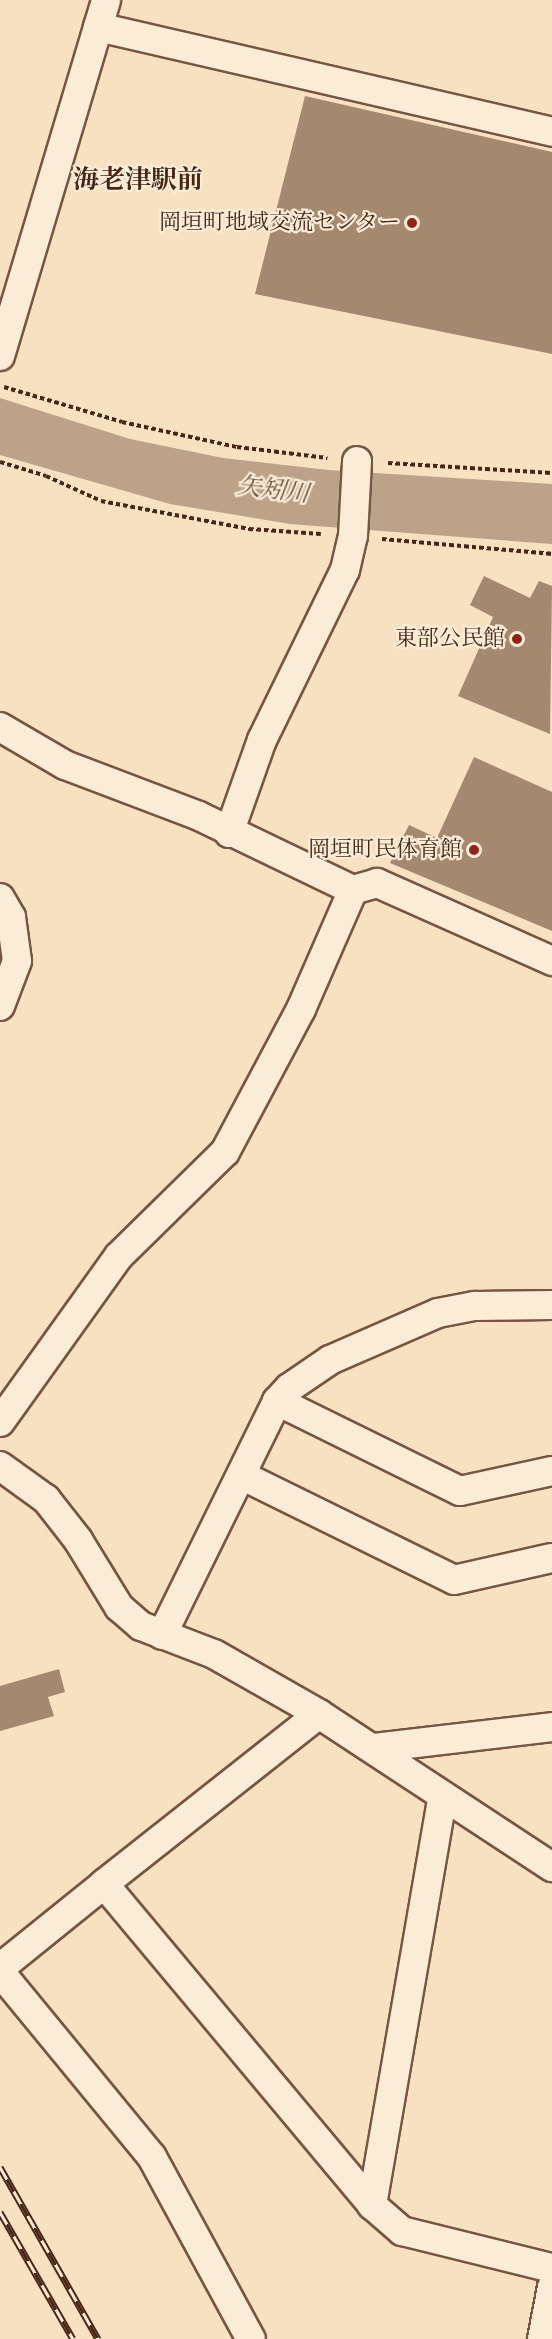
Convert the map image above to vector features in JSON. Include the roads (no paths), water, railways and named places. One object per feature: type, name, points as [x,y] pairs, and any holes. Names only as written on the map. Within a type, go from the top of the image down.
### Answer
[{"type":"street","points":[[0,356],[106,0]]},
{"type":"street","points":[[98,27],[552,132]]},
{"type":"street","points":[[229,833],[262,740],[345,570],[353,536],[357,461]]},
{"type":"street","points":[[0,727],[65,765],[199,816],[229,833],[352,890],[376,883],[552,961]]},
{"type":"street","points":[[0,1422],[119,1257],[225,1152],[301,1009],[352,890]]},
{"type":"street","points":[[0,898],[11,917],[18,961],[0,1006]]},
{"type":"street","points":[[162,1635],[277,1401],[289,1388],[330,1360],[438,1313],[475,1306],[552,1305]]},
{"type":"street","points":[[277,1401],[460,1491],[552,1471]]},
{"type":"street","points":[[0,1466],[46,1499],[78,1540],[119,1607],[141,1626],[214,1654],[319,1714],[552,1867]]},
{"type":"street","points":[[241,1475],[454,1580],[552,1558]]},
{"type":"street","points":[[250,2339],[152,2157],[0,1970],[104,1884],[319,1714]]},
{"type":"street","points":[[374,1748],[552,1727]]},
{"type":"street","points":[[372,2205],[443,1796]]},
{"type":"street","points":[[104,1884],[372,2205],[402,2231],[552,2268]]},
{"type":"street","points":[[542,2339],[552,2287]]},
{"type":"water","name":"矢矧川","points":[[0,398],[130,439],[223,458],[328,470],[552,484],[552,544],[290,524],[170,504],[0,455]]},
{"type":"railway","points":[[0,2167],[98,2339]]},
{"type":"railway","points":[[0,2212],[73,2339]]},
{"type":"place","name":"岡垣町地域交流センター","points":[[412,223]]},
{"type":"place","name":"東部公民館","points":[[517,639]]},
{"type":"place","name":"岡垣町民体育館","points":[[474,850]]},
{"type":"district","name":"海老津駅前","points":[[138,181]]}]
